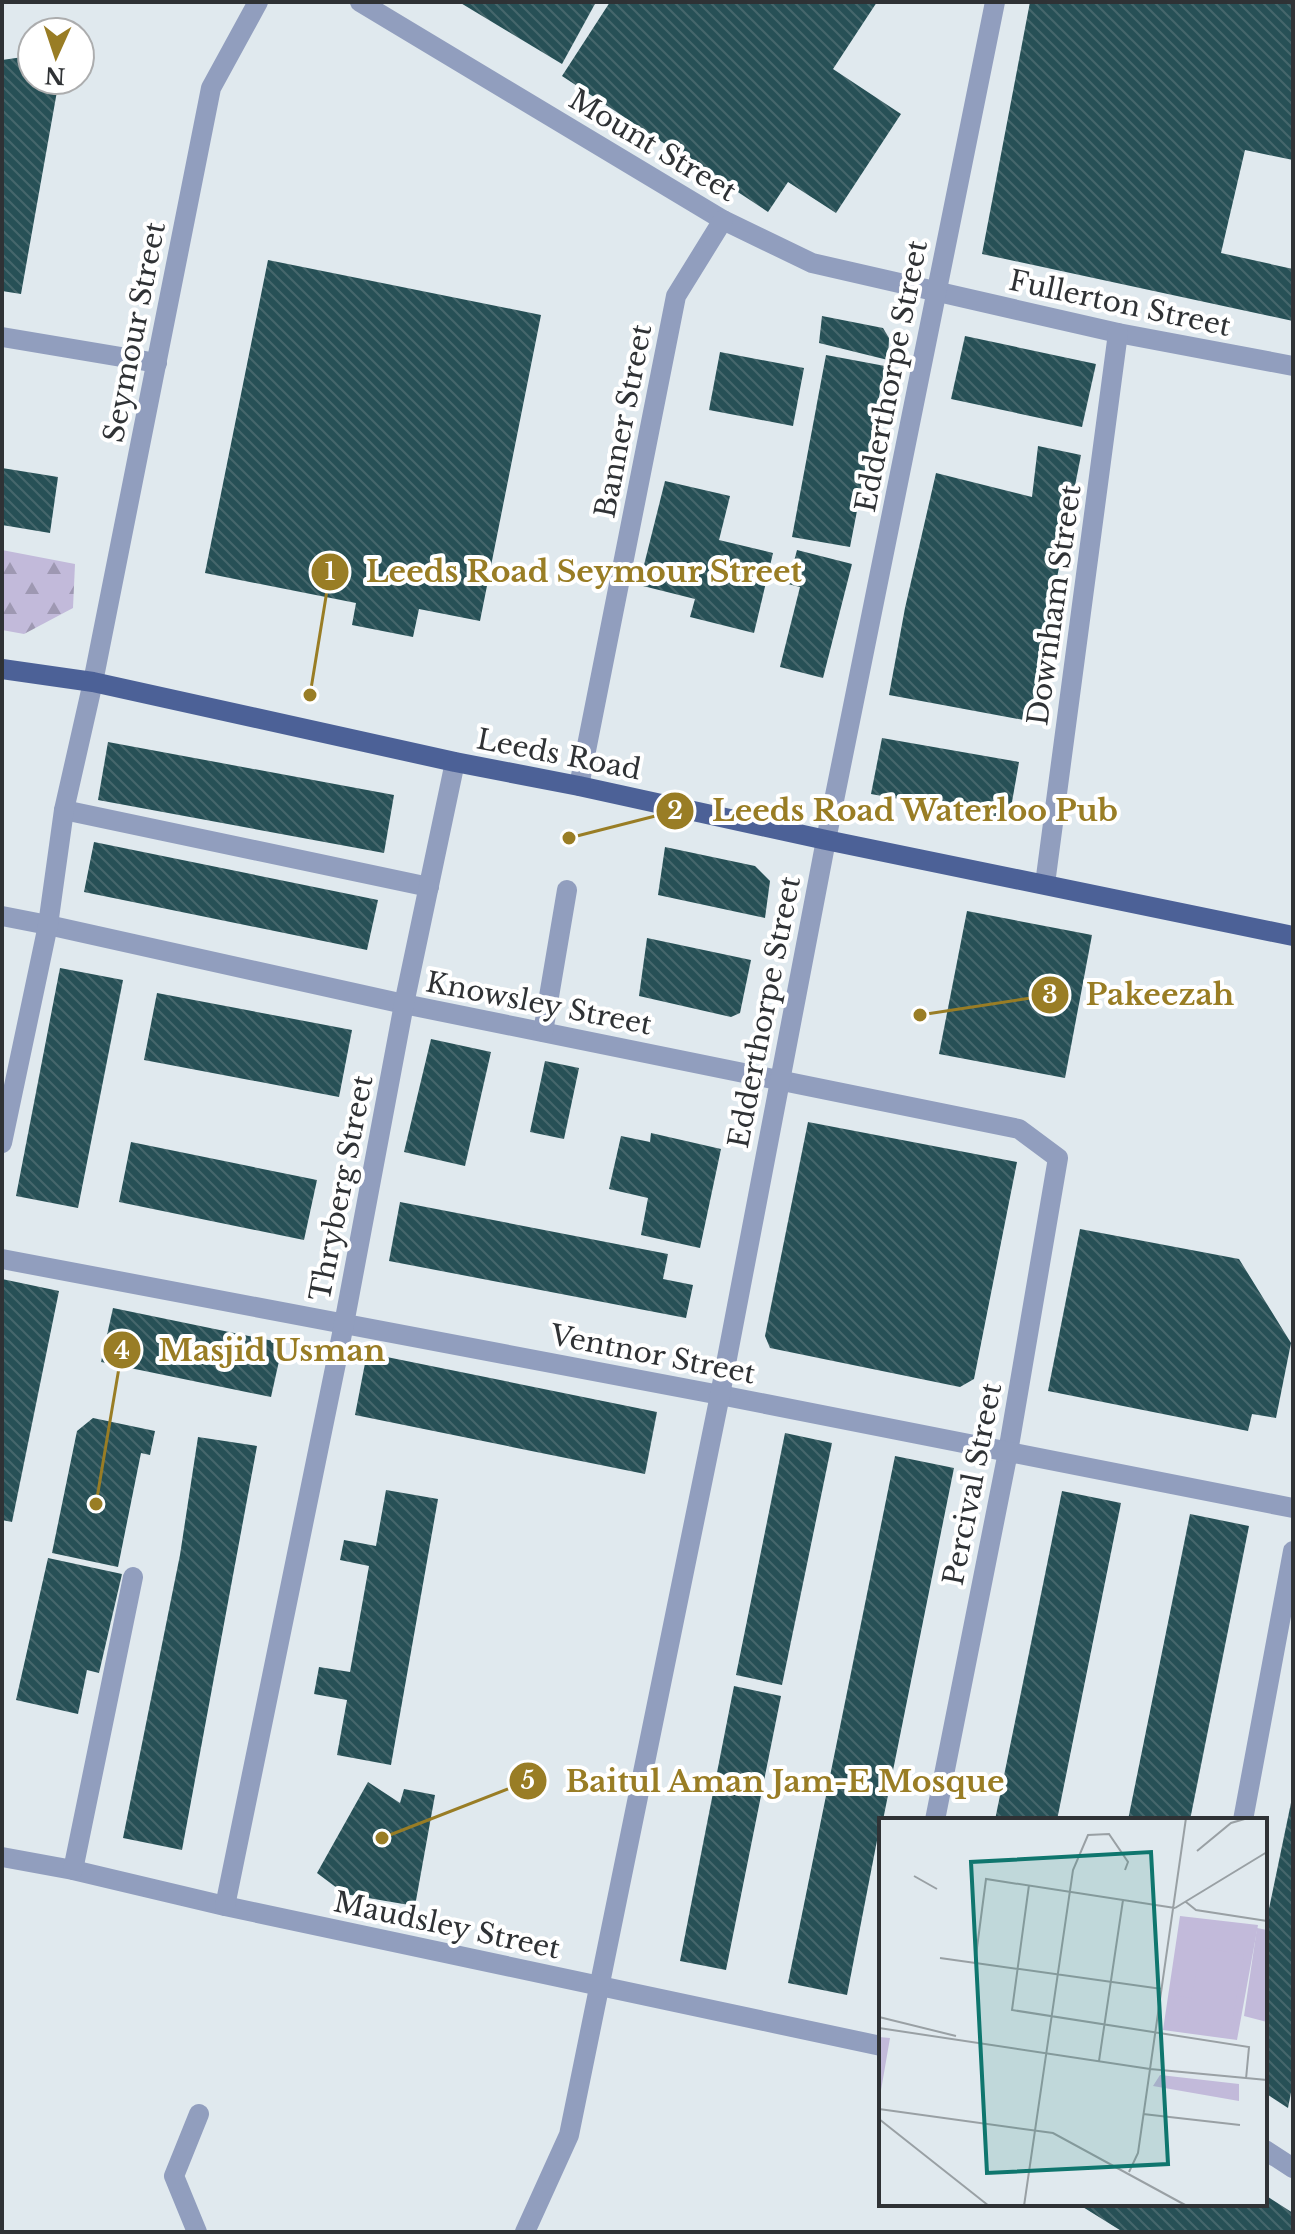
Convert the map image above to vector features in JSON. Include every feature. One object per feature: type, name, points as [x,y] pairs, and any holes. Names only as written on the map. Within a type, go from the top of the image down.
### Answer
[{"type":"main road","name":"Leeds Road","points":[[2,669],[93,682],[455,762],[1293,936]]},
{"type":"street","name":"Seymour Street","points":[[2,1143],[48,925],[64,810],[93,682],[211,88],[258,2]]},
{"type":"street","name":"Mount Street","points":[[360,2],[723,220],[812,263],[936,293]]},
{"type":"street","name":"Edderthorpe Street","points":[[525,2232],[569,2135],[720,1395],[826,840],[995,2]]},
{"type":"street","name":"Banner Street","points":[[579,786],[676,296],[723,220]]},
{"type":"street","name":"Fullerton Street","points":[[936,293],[1118,333],[1293,366]]},
{"type":"street","name":"Downham Street","points":[[1045,884],[1118,333]]},
{"type":"street","points":[[2,337],[157,363]]},
{"type":"street","name":"Thryberg Street","points":[[225,1906],[455,762]]},
{"type":"street","points":[[64,810],[429,887]]},
{"type":"street","points":[[543,1032],[567,890]]},
{"type":"street","name":"Knowsley Street","points":[[2,916],[404,1004],[1019,1129],[1058,1158]]},
{"type":"street","name":"Percival Street","points":[[935,1818],[1008,1452],[1058,1158]]},
{"type":"street","name":"Ventnor Street","points":[[2,1259],[720,1395],[1293,1508]]},
{"type":"street","points":[[1243,1818],[1293,1551]]},
{"type":"street","points":[[73,1870],[133,1577]]},
{"type":"street","name":"Maudsley Street","points":[[2,1857],[879,2046]]},
{"type":"street","points":[[197,2232],[174,2176],[199,2114]]},
{"type":"street","points":[[1267,2151],[1293,2168]]},
{"type":"green space","points":[[2,550],[75,564],[73,608],[24,634],[2,630]]},
{"type":"building","points":[[459,2],[596,2],[562,64]]},
{"type":"building","points":[[610,2],[877,2],[833,69],[901,114],[836,213],[788,182],[768,212],[562,76]]},
{"type":"building","points":[[1030,2],[1293,2],[1293,160],[1245,150],[1221,253],[1293,269],[1293,321],[982,254]]},
{"type":"building","points":[[16,58],[16,96],[56,96],[21,294],[2,291],[2,60]]},
{"type":"building","points":[[268,260],[541,315],[480,621],[419,609],[413,637],[352,625],[356,603],[205,573]]},
{"type":"building","points":[[822,316],[883,328],[889,338],[888,360],[819,343]]},
{"type":"building","points":[[965,336],[1096,364],[1082,427],[951,399]]},
{"type":"building","points":[[720,352],[804,368],[793,426],[709,410]]},
{"type":"building","points":[[826,355],[885,366],[850,547],[792,537]]},
{"type":"building","points":[[1038,446],[1081,455],[1029,721],[889,695],[936,473],[1032,497]]},
{"type":"building","points":[[2,468],[58,477],[50,533],[2,525]]},
{"type":"building","points":[[665,481],[730,496],[719,540],[773,553],[754,633],[690,617],[695,599],[639,585]]},
{"type":"building","points":[[797,550],[852,564],[823,678],[780,667],[800,587],[788,584]]},
{"type":"building","points":[[882,738],[1019,762],[1009,819],[871,794]]},
{"type":"building","points":[[108,742],[394,795],[384,853],[98,800]]},
{"type":"building","points":[[94,842],[378,900],[367,950],[84,892]]},
{"type":"building","points":[[665,847],[755,866],[770,881],[765,918],[658,895]]},
{"type":"building","points":[[967,911],[1092,935],[1065,1078],[939,1054]]},
{"type":"building","points":[[647,938],[751,960],[740,1013],[731,1017],[639,996]]},
{"type":"building","points":[[60,968],[123,980],[78,1208],[16,1196]]},
{"type":"building","points":[[157,993],[352,1030],[339,1097],[144,1060]]},
{"type":"building","points":[[431,1039],[491,1052],[465,1166],[404,1152]]},
{"type":"building","points":[[545,1061],[579,1068],[564,1139],[530,1132]]},
{"type":"building","points":[[808,1122],[1017,1162],[974,1379],[960,1387],[770,1348],[765,1336]]},
{"type":"building","points":[[651,1133],[721,1149],[700,1248],[641,1235],[648,1198],[609,1189],[621,1136],[650,1142]]},
{"type":"building","points":[[131,1142],[317,1180],[304,1240],[119,1202]]},
{"type":"building","points":[[400,1202],[668,1254],[663,1279],[693,1285],[686,1318],[389,1261]]},
{"type":"building","points":[[1080,1229],[1239,1259],[1291,1343],[1276,1418],[1252,1414],[1248,1431],[1048,1391]]},
{"type":"building","points":[[2,1279],[59,1291],[12,1522],[2,1520]]},
{"type":"building","points":[[113,1308],[283,1343],[271,1397],[101,1362]]},
{"type":"building","points":[[367,1353],[657,1412],[645,1474],[355,1415]]},
{"type":"building","points":[[93,1418],[155,1431],[150,1455],[141,1453],[118,1567],[52,1553],[77,1431]]},
{"type":"building","points":[[785,1433],[832,1443],[782,1685],[736,1675]]},
{"type":"building","points":[[198,1437],[257,1446],[182,1850],[123,1838],[180,1555]]},
{"type":"building","points":[[895,1456],[954,1468],[883,1818],[879,1818],[847,1995],[788,1983]]},
{"type":"building","points":[[386,1490],[438,1499],[391,1765],[337,1755],[347,1700],[314,1694],[319,1667],[350,1672],[369,1566],[340,1560],[344,1540],[376,1546]]},
{"type":"building","points":[[1062,1491],[1121,1503],[1057,1818],[995,1818]]},
{"type":"building","points":[[1190,1514],[1249,1526],[1190,1818],[1128,1818]]},
{"type":"building","points":[[48,1558],[122,1574],[99,1673],[87,1670],[78,1714],[16,1700]]},
{"type":"building","points":[[734,1686],[781,1696],[726,1970],[680,1961]]},
{"type":"building","points":[[368,1782],[400,1803],[404,1789],[435,1795],[415,1906],[345,1894],[317,1873]]},
{"type":"building","points":[[1292,1798],[1293,2082],[1288,2108],[1267,2094],[1267,1918]]},
{"type":"building","points":[[1267,2196],[1293,2213],[1293,2232],[1123,2232],[1081,2206],[1267,2206]]},
{"type":"place","name":"Leeds Road Seymour Street","points":[[310,695]]},
{"type":"place","name":"Leeds Road Waterloo Pub","points":[[569,838]]},
{"type":"place","name":"Pakeezah","points":[[920,1015]]},
{"type":"place","name":"Masjid Usman","points":[[96,1504]]},
{"type":"place","name":"Baitul Aman Jam-E Mosque","points":[[382,1838]]}]
